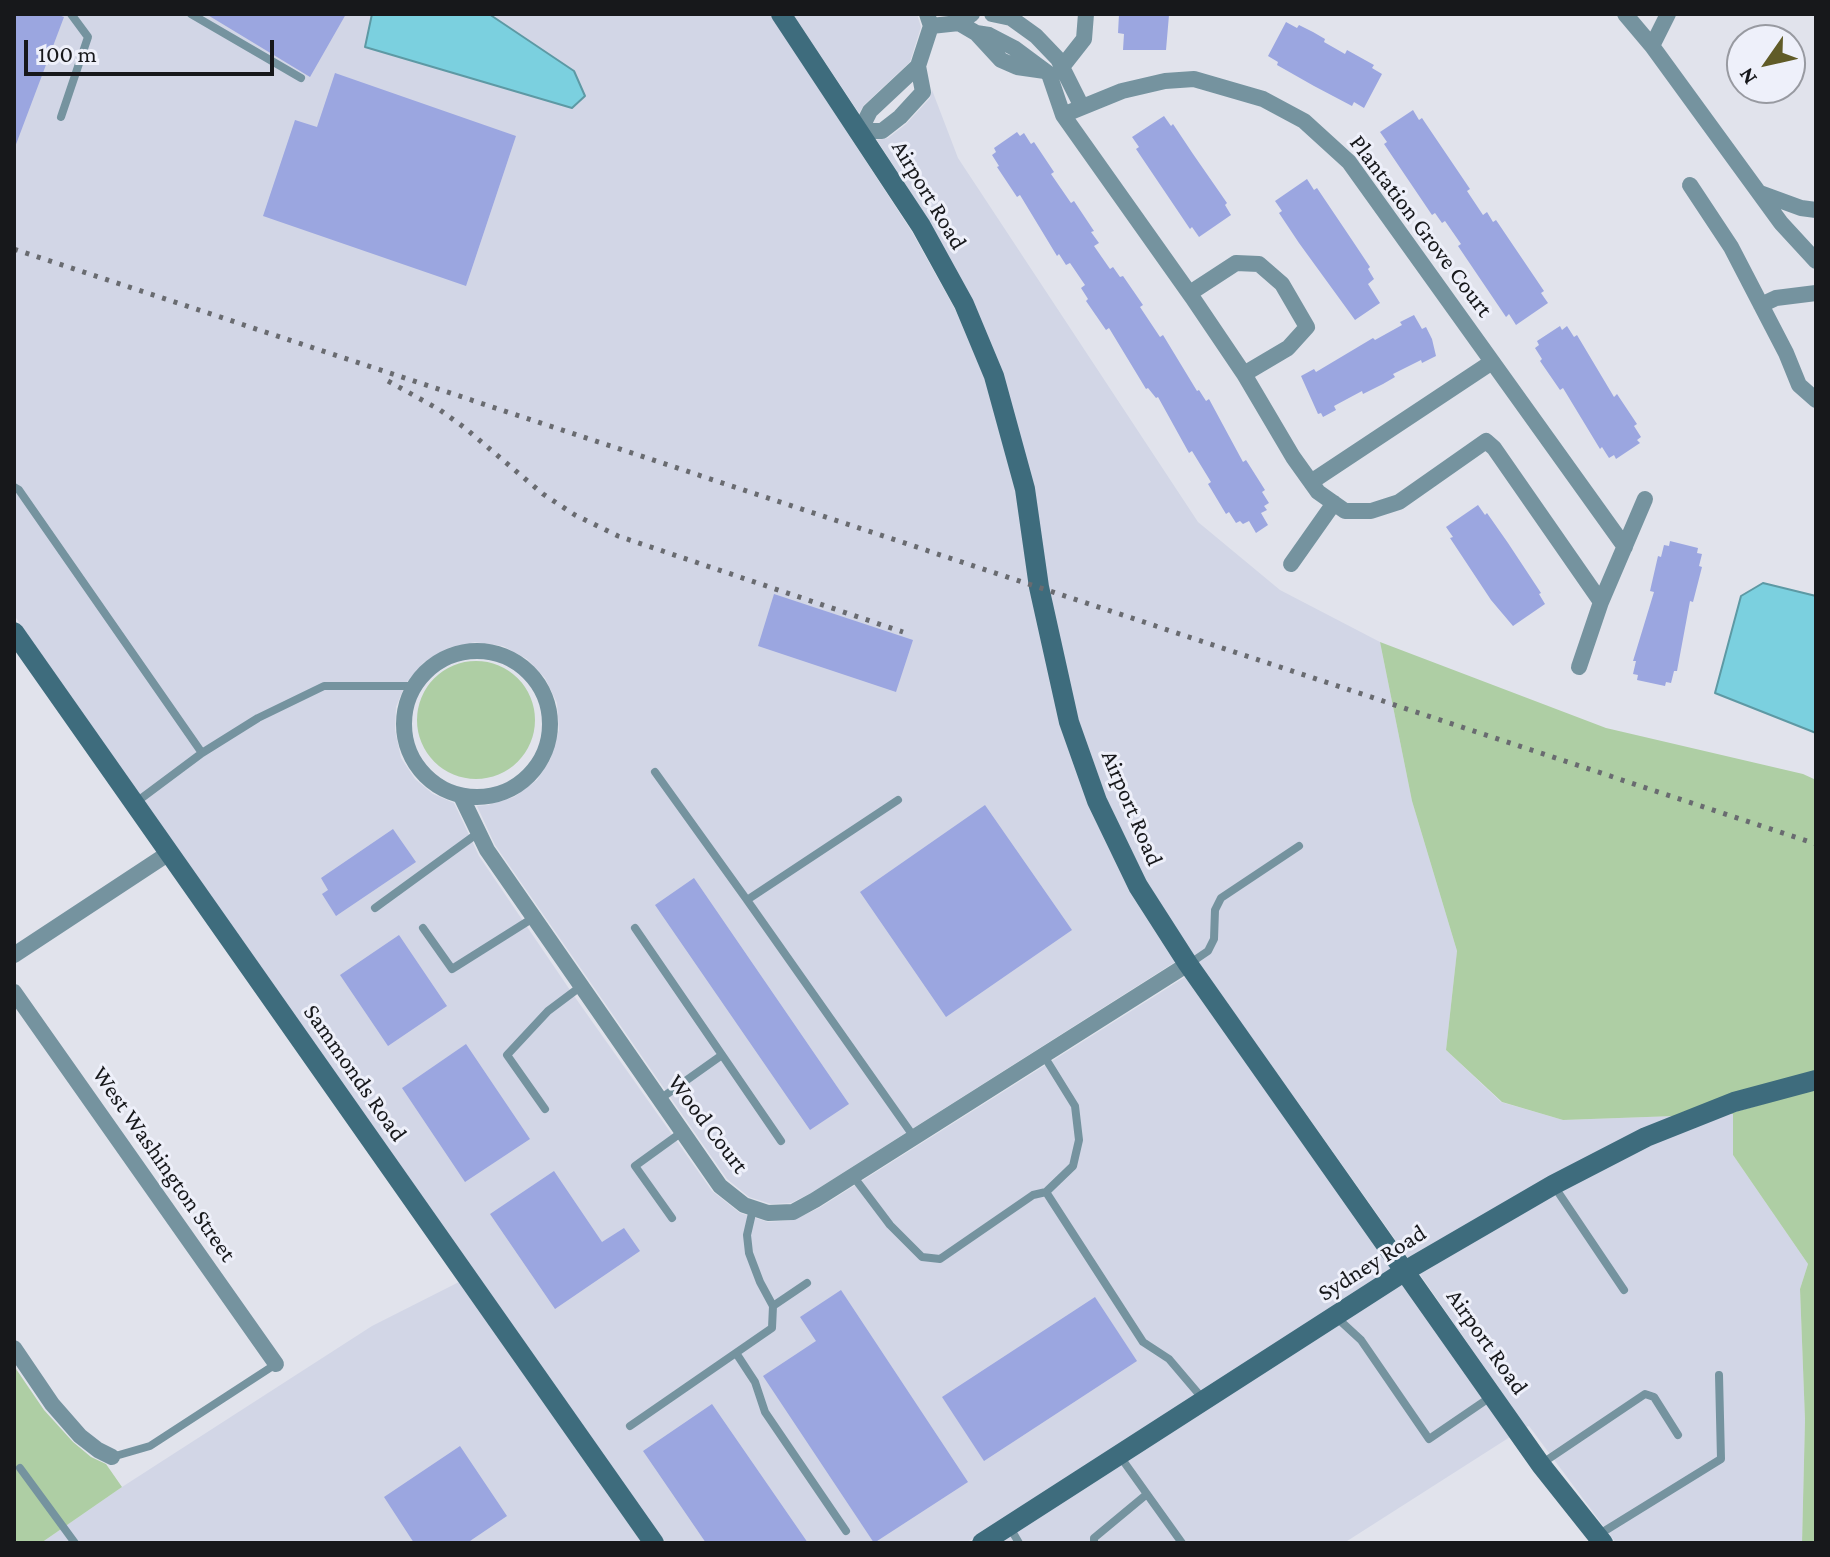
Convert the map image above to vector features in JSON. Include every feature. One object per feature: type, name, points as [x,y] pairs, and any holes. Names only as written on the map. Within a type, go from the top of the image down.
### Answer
[{"type":"street","name":"Airport Road","points":[[781,14],[921,226],[964,304],[994,376],[1025,489],[1039,587],[1069,722],[1097,801],[1138,886],[1188,964],[1541,1465],[1600,1539]]},
{"type":"street","points":[[992,14],[1011,18],[1036,36],[1082,107]]},
{"type":"street","points":[[1023,14],[1049,35],[1056,67],[1055,87],[1063,115],[1190,293],[1318,492],[1345,511],[1371,511],[1399,502],[1486,441],[1494,448],[1601,602]]},
{"type":"street","points":[[1056,67],[1084,39],[1086,14]]},
{"type":"street","points":[[1625,14],[1652,46],[1781,223],[1816,261]]},
{"type":"street","points":[[1652,46],[1668,14]]},
{"type":"street","points":[[918,66],[870,111],[860,131],[882,131],[923,92],[918,66],[929,20],[968,16],[976,33],[989,35],[1056,67]]},
{"type":"street","name":"Plantation Grove Court","points":[[1063,115],[1122,91],[1165,81],[1194,79],[1263,99],[1304,121],[1349,162],[1625,547]]},
{"type":"street","points":[[1690,185],[1731,247],[1799,385],[1816,400]]},
{"type":"street","points":[[1760,193],[1801,208],[1816,210]]},
{"type":"street","points":[[1190,293],[1236,263],[1259,264],[1282,284],[1307,327],[1288,348],[1244,374]]},
{"type":"street","points":[[1761,305],[1776,298],[1816,293]]},
{"type":"street","points":[[1311,482],[1492,362]]},
{"type":"street","points":[[1579,667],[1601,602],[1645,499]]},
{"type":"street","points":[[1291,564],[1334,503]]},
{"type":"street","name":"Sammonds Road","points":[[14,632],[654,1543]]},
{"type":"street","points":[[476,651],[500,655],[522,667],[538,685],[548,707],[550,732],[543,756],[529,776],[509,790],[486,797],[461,796],[440,787],[422,772],[410,753],[404,730],[406,707],[414,686],[431,667],[452,655],[476,651]]},
{"type":"street","name":"Wood Court","points":[[461,796],[487,850],[720,1186],[744,1205],[768,1213],[793,1212],[1188,964]]},
{"type":"street","points":[[14,955],[169,853]]},
{"type":"street","name":"West Washington Street","points":[[14,992],[276,1364]]},
{"type":"street","name":"Sydney Road","points":[[982,1543],[1014,1534],[1119,1455],[1405,1271],[1553,1185],[1646,1137],[1734,1102],[1816,1080]]},
{"type":"street","points":[[14,1348],[52,1404],[80,1436],[112,1457]]},
{"type":"lane","points":[[61,117],[88,37],[71,14]]},
{"type":"lane","points":[[191,14],[301,78]]},
{"type":"lane","points":[[14,487],[28,502],[202,753]]},
{"type":"lane","points":[[134,803],[202,753],[258,718],[324,686],[414,686]]},
{"type":"lane","points":[[655,772],[914,1138]]},
{"type":"lane","points":[[747,900],[898,800]]},
{"type":"lane","points":[[375,908],[479,833]]},
{"type":"lane","points":[[1188,964],[1208,951],[1214,939],[1215,910],[1221,898],[1299,846]]},
{"type":"lane","points":[[423,928],[452,969],[533,918]]},
{"type":"lane","points":[[635,928],[781,1141]]},
{"type":"lane","points":[[545,1109],[507,1055],[548,1011],[580,987]]},
{"type":"lane","points":[[659,1099],[722,1055]]},
{"type":"lane","points":[[853,1176],[890,1225],[922,1257],[940,1259],[1033,1195],[1046,1192],[1073,1166],[1079,1140],[1075,1106],[1044,1056]]},
{"type":"lane","points":[[672,1218],[635,1166],[682,1132]]},
{"type":"lane","points":[[1553,1185],[1624,1290]]},
{"type":"lane","points":[[1046,1192],[1143,1342],[1169,1359],[1204,1400]]},
{"type":"lane","points":[[630,1426],[772,1328],[773,1306],[749,1253],[747,1235],[753,1208]]},
{"type":"lane","points":[[773,1306],[807,1283]]},
{"type":"lane","points":[[1335,1316],[1361,1340],[1429,1439],[1492,1395]]},
{"type":"lane","points":[[736,1353],[755,1382],[765,1412],[846,1531]]},
{"type":"lane","points":[[112,1457],[150,1446],[276,1364]]},
{"type":"lane","points":[[1600,1539],[1721,1459],[1719,1375]]},
{"type":"lane","points":[[1541,1465],[1645,1394],[1654,1397],[1678,1435]]},
{"type":"lane","points":[[1119,1455],[1182,1543]]},
{"type":"lane","points":[[20,1468],[75,1543]]},
{"type":"lane","points":[[1094,1543],[1094,1538],[1147,1494]]},
{"type":"shaded area","points":[[14,14],[372,14],[366,47],[492,18],[489,14],[770,14],[912,232],[955,309],[985,379],[1016,492],[1060,726],[1175,962],[811,1193],[791,1203],[771,1204],[749,1197],[727,1179],[495,845],[477,806],[514,797],[537,780],[550,760],[559,730],[557,703],[545,678],[527,659],[503,646],[475,642],[448,648],[424,662],[406,683],[396,707],[395,730],[401,758],[415,779],[433,794],[454,803],[479,856],[572,993],[712,1191],[740,1213],[768,1222],[793,1220],[819,1208],[1185,977],[1392,1269],[966,1543],[666,1543],[14,615]]},
{"type":"shaded area","points":[[793,14],[917,14],[921,27],[910,62],[859,113]]},
{"type":"shaded area","points":[[932,90],[958,158],[1198,522],[1280,590],[1380,642],[1412,801],[1457,951],[1446,1050],[1501,1102],[1563,1120],[1675,1116],[1409,1259],[1196,959],[1146,881],[1106,797],[1078,719],[1048,585],[1034,486],[929,221],[877,140],[888,138],[906,124],[930,98]]},
{"type":"shaded area","points":[[1733,1114],[1733,1155],[1808,1264],[1800,1289],[1805,1420],[1802,1543],[1616,1543],[1529,1426],[1526,1427],[1419,1273],[1559,1192],[1649,1145]]},
{"type":"shaded area","points":[[459,1282],[642,1543],[41,1543],[122,1487],[372,1326]]},
{"type":"shaded area","points":[[1402,1283],[1510,1437],[1344,1543],[998,1543]]},
{"type":"green space","points":[[1380,642],[1606,728],[1803,774],[1816,780],[1816,1071],[1675,1116],[1563,1120],[1502,1102],[1446,1050],[1457,951],[1412,801]]},
{"type":"green space","points":[[476,661],[499,666],[518,678],[530,697],[535,720],[530,743],[518,762],[499,774],[476,779],[453,774],[434,762],[422,743],[417,720],[422,697],[434,678],[453,666]]},
{"type":"green space","points":[[1816,1089],[1816,1543],[1802,1543],[1805,1420],[1800,1289],[1808,1264],[1733,1155],[1733,1114],[1728,1114]]},
{"type":"green space","points":[[14,1366],[44,1410],[73,1442],[91,1457],[106,1464],[122,1487],[41,1543],[14,1543]]},
{"type":"water","points":[[372,14],[489,14],[574,71],[585,96],[572,108],[365,47]]},
{"type":"water","points":[[1763,583],[1816,596],[1816,733],[1715,693],[1741,596]]},
{"type":"building","points":[[14,14],[56,14],[64,17],[15,147]]},
{"type":"building","points":[[206,14],[346,14],[310,77]]},
{"type":"building","points":[[1119,14],[1169,15],[1166,50],[1123,50],[1124,34],[1118,33]]},
{"type":"building","points":[[1286,22],[1297,28],[1299,25],[1345,54],[1347,50],[1374,65],[1372,68],[1382,74],[1364,108],[1354,102],[1352,106],[1314,86],[1277,65],[1278,62],[1268,56]]},
{"type":"building","points":[[335,73],[516,136],[466,286],[263,216],[295,120],[317,127]]},
{"type":"building","points":[[1413,110],[1419,120],[1422,118],[1470,189],[1467,191],[1483,215],[1487,212],[1493,222],[1496,220],[1544,291],[1541,293],[1548,303],[1516,325],[1509,314],[1506,317],[1458,246],[1461,244],[1445,221],[1442,223],[1435,213],[1432,215],[1384,144],[1387,142],[1380,132]]},
{"type":"building","points":[[1164,116],[1171,126],[1173,124],[1227,203],[1225,205],[1231,215],[1199,237],[1192,227],[1190,229],[1136,149],[1139,147],[1132,137]]},
{"type":"building","points":[[1017,132],[1020,136],[1024,133],[1031,144],[1034,142],[1054,172],[1051,174],[1094,231],[1091,232],[1099,243],[1094,246],[1110,269],[1113,267],[1120,277],[1123,276],[1143,305],[1140,307],[1160,337],[1163,335],[1197,391],[1206,401],[1209,399],[1243,462],[1246,460],[1265,490],[1262,492],[1269,503],[1264,506],[1267,510],[1261,513],[1268,525],[1256,533],[1249,521],[1236,523],[1229,512],[1226,514],[1208,484],[1211,482],[1192,451],[1189,453],[1158,397],[1146,389],[1109,328],[1106,330],[1086,301],[1088,299],[1081,288],[1085,285],[1070,263],[1066,265],[1059,254],[1057,256],[1020,195],[1017,197],[997,167],[992,155],[996,152],[994,148]]},
{"type":"building","points":[[1307,179],[1314,190],[1317,188],[1370,267],[1368,269],[1374,279],[1368,284],[1380,303],[1355,320],[1279,213],[1282,211],[1275,201]]},
{"type":"building","points":[[1414,315],[1422,329],[1426,327],[1436,356],[1393,374],[1395,377],[1383,384],[1334,406],[1336,410],[1323,417],[1321,413],[1318,414],[1301,376],[1314,369],[1316,372],[1373,338],[1375,340],[1402,325],[1400,322]]},
{"type":"building","points":[[1560,326],[1562,330],[1567,326],[1574,337],[1577,335],[1614,397],[1617,394],[1637,424],[1634,426],[1641,437],[1637,440],[1640,443],[1616,459],[1614,455],[1609,458],[1602,447],[1600,449],[1563,388],[1560,390],[1540,361],[1542,359],[1535,348],[1539,345],[1537,341]]},
{"type":"building","points":[[1478,505],[1508,543],[1545,604],[1513,626],[1491,600],[1446,527]]},
{"type":"building","points":[[1670,541],[1698,548],[1697,553],[1702,554],[1699,566],[1702,567],[1693,602],[1690,601],[1677,671],[1674,671],[1671,683],[1666,682],[1665,686],[1637,680],[1638,675],[1633,674],[1636,661],[1633,661],[1654,592],[1650,591],[1658,556],[1661,557],[1664,545],[1669,546]]},
{"type":"building","points":[[774,594],[913,640],[896,692],[758,646]]},
{"type":"building","points":[[985,805],[1072,930],[946,1017],[860,892]]},
{"type":"building","points":[[393,829],[416,862],[336,916],[322,894],[328,890],[321,878]]},
{"type":"building","points":[[694,878],[849,1104],[810,1130],[655,905]]},
{"type":"building","points":[[399,935],[447,1006],[388,1046],[340,975]]},
{"type":"building","points":[[466,1044],[530,1139],[465,1182],[402,1088]]},
{"type":"building","points":[[554,1171],[602,1242],[624,1228],[640,1251],[555,1309],[490,1214]]},
{"type":"building","points":[[841,1290],[968,1482],[874,1543],[763,1376],[816,1341],[800,1317]]},
{"type":"building","points":[[1095,1297],[1137,1361],[984,1461],[942,1397]]},
{"type":"building","points":[[712,1404],[808,1543],[706,1543],[643,1451]]},
{"type":"building","points":[[460,1446],[507,1516],[467,1543],[414,1543],[384,1497]]},
{"type":"railway","points":[[14,249],[1816,844]]},
{"type":"railway","points":[[388,381],[465,428],[543,494],[575,515],[618,536],[903,632]]}]
